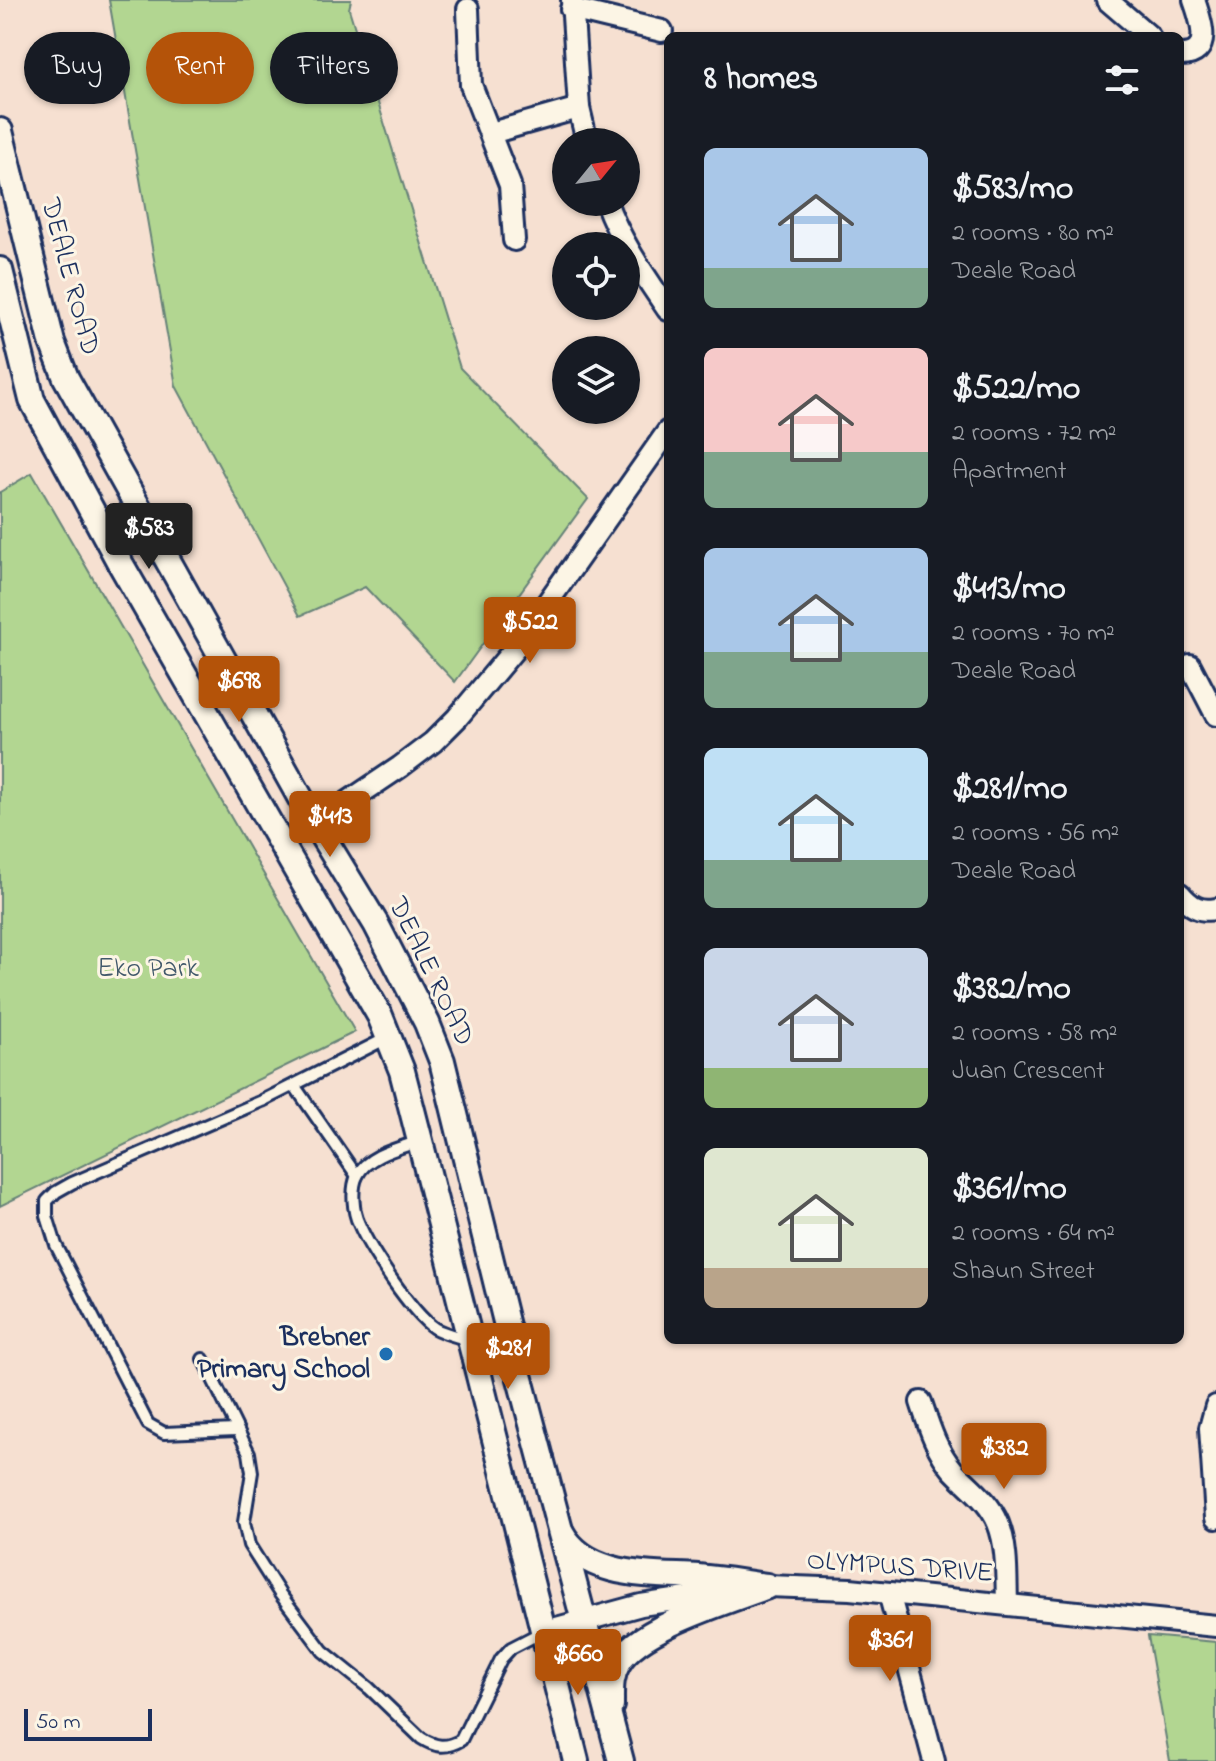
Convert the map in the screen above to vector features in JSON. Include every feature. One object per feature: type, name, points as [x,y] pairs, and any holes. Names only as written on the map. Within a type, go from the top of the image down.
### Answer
[{"type":"street","points":[[1107,0],[1144,32]]},
{"type":"street","points":[[1184,55],[1199,50],[1203,43],[1202,22],[1194,0]]},
{"type":"street","points":[[584,128],[579,108],[572,5],[662,31]]},
{"type":"street","points":[[468,9],[471,85],[510,185],[514,240]]},
{"type":"street","points":[[491,133],[579,108]]},
{"type":"street","name":"DEALE ROAD","points":[[0,131],[52,342],[66,378],[315,824],[376,924],[427,1023],[442,1061],[544,1472],[621,1761]]},
{"type":"street","points":[[611,216],[641,271],[664,304]]},
{"type":"street","points":[[0,270],[32,400],[119,561],[390,1037],[420,1141],[576,1761]]},
{"type":"street","points":[[264,817],[285,833],[300,831],[315,824],[433,742],[472,702],[517,646],[664,437]]},
{"type":"street","points":[[119,561],[155,540]]},
{"type":"street","points":[[1190,665],[1216,715]]},
{"type":"street","points":[[308,891],[304,871],[307,844],[315,824]]},
{"type":"street","points":[[1184,898],[1201,911],[1216,909]]},
{"type":"street","points":[[448,1251],[486,1238]]},
{"type":"street","points":[[921,1402],[942,1454],[980,1496],[999,1526],[1005,1550],[1007,1604]]},
{"type":"street","points":[[1216,1406],[1210,1428],[1216,1518]]},
{"type":"street","points":[[544,1472],[561,1532],[573,1549],[585,1558],[624,1571],[767,1586]]},
{"type":"street","points":[[612,1730],[610,1683],[618,1661],[638,1643],[692,1614],[767,1586]]},
{"type":"street","name":"OLYMPUS DRIVE","points":[[542,1632],[641,1605],[767,1586],[889,1593],[1216,1626]]},
{"type":"street","points":[[889,1593],[934,1761]]},
{"type":"lane","points":[[236,1430],[164,1433],[148,1424],[56,1245],[46,1207],[50,1196],[72,1183],[294,1085],[390,1037]]},
{"type":"lane","points":[[294,1085],[357,1176]]},
{"type":"lane","points":[[420,1141],[381,1155],[357,1176],[353,1199],[358,1223],[420,1317],[434,1328],[470,1340]]},
{"type":"lane","points":[[203,1359],[249,1453],[252,1472],[244,1522],[249,1545],[323,1651],[369,1688],[421,1738],[443,1747],[461,1740],[501,1659],[511,1648],[542,1632]]},
{"type":"green space","points":[[109,0],[351,0],[349,9],[356,32],[270,32],[270,104],[378,104],[460,368],[588,499],[455,682],[365,587],[300,616],[176,386],[127,104],[130,104],[130,32],[115,32]]},
{"type":"green space","name":"Eko Park","points":[[32,473],[355,1032],[0,1206],[0,492]]},
{"type":"green space","points":[[1148,1636],[1216,1642],[1216,1761],[1170,1761]]},
{"type":"place","name":"Brebner Primary School","points":[[386,1354]]}]
